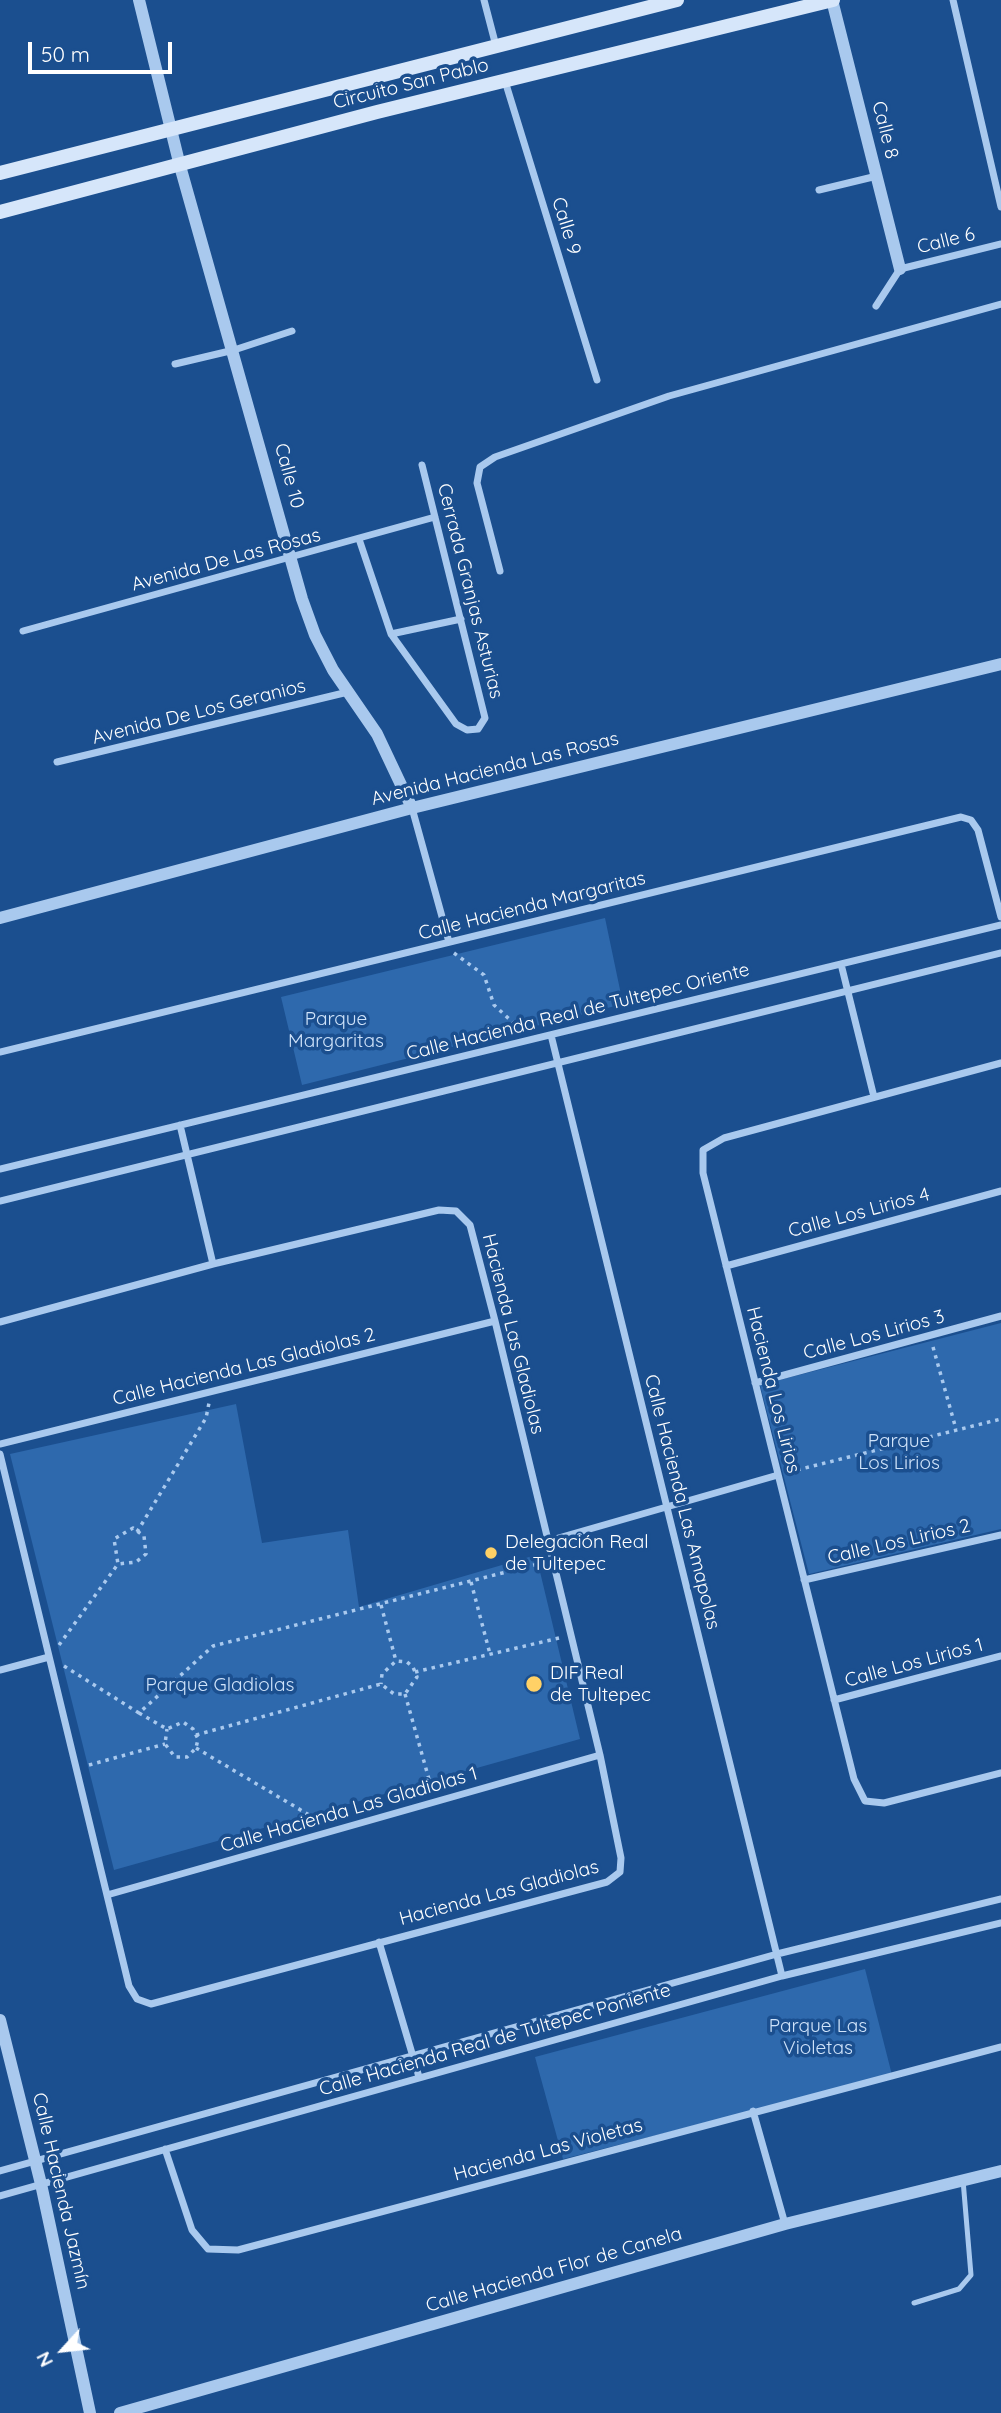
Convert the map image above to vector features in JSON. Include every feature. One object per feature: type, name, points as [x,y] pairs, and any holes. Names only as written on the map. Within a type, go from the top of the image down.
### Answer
[{"type":"main road","name":"Circuito San Pablo","points":[[0,173],[677,0]]},
{"type":"main road","name":"Circuito San Pablo","points":[[0,212],[505,81],[832,0]]},
{"type":"street","name":"Calle 10","points":[[139,0],[180,166],[234,350],[290,559],[315,635],[377,733],[412,808],[449,942]]},
{"type":"street","points":[[484,0],[496,46]]},
{"type":"street","name":"Calle 8","points":[[832,0],[900,269]]},
{"type":"street","points":[[953,0],[1001,208]]},
{"type":"street","name":"Calle 9","points":[[505,81],[597,380]]},
{"type":"street","points":[[819,190],[877,176]]},
{"type":"street","name":"Calle 6","points":[[900,269],[1001,244]]},
{"type":"street","points":[[876,306],[900,269]]},
{"type":"street","points":[[500,571],[477,483],[480,467],[495,457],[669,396],[1001,304]]},
{"type":"street","points":[[175,364],[234,350],[292,331]]},
{"type":"street","name":"Cerrada Granjas Asturias","points":[[391,634],[456,724],[467,730],[483,724],[485,718],[422,465]]},
{"type":"street","name":"Avenida De Las Rosas","points":[[23,631],[435,517]]},
{"type":"street","points":[[359,539],[391,634],[461,619]]},
{"type":"street","name":"Avenida Hacienda Las Rosas","points":[[0,918],[412,808],[1001,664]]},
{"type":"street","name":"Avenida De Los Geranios","points":[[57,762],[349,692]]},
{"type":"street","name":"Calle Hacienda Margaritas","points":[[0,1052],[961,817],[971,820],[978,830],[1001,917]]},
{"type":"street","name":"Calle Hacienda Real de Tultepec Oriente","points":[[0,1170],[1001,925]]},
{"type":"street","points":[[0,1200],[1001,953]]},
{"type":"street","points":[[841,964],[874,1097]]},
{"type":"street","name":"Calle Hacienda Las Amapolas","points":[[551,1035],[782,1976]]},
{"type":"street","name":"Hacienda Los Lirios","points":[[1001,1063],[724,1138],[703,1150],[703,1173],[854,1779],[865,1801],[884,1803],[1001,1773]]},
{"type":"street","points":[[180,1125],[213,1264]]},
{"type":"street","name":"Calle Los Lirios 4","points":[[726,1266],[1001,1191]]},
{"type":"street","name":"Hacienda Las Gladiolas","points":[[0,1322],[213,1264],[439,1210],[456,1211],[470,1225],[495,1321],[600,1755],[621,1858],[620,1872],[607,1882],[152,2004],[136,1998],[129,1986],[0,1454]]},
{"type":"street","name":"Calle Los Lirios 3","points":[[755,1383],[1001,1316]]},
{"type":"street","name":"Calle Hacienda Las Gladiolas 2","points":[[0,1444],[495,1321]]},
{"type":"street","points":[[548,1541],[778,1475]]},
{"type":"street","name":"Calle Los Lirios 2","points":[[804,1580],[1001,1535]]},
{"type":"street","name":"Calle Los Lirios 1","points":[[834,1700],[1001,1656]]},
{"type":"street","points":[[0,1670],[50,1657]]},
{"type":"street","name":"Calle Hacienda Las Gladiolas 1","points":[[107,1895],[600,1755]]},
{"type":"street","name":"Calle Hacienda Real de Tultepec Poniente","points":[[0,2171],[776,1954],[1001,1899]]},
{"type":"street","name":"Calle Hacienda Real de Tultepec Poniente","points":[[0,2196],[782,1976],[1001,1923]]},
{"type":"street","points":[[379,1942],[419,2077]]},
{"type":"street","name":"Calle Hacienda Jazmín","points":[[0,2020],[36,2162],[90,2413]]},
{"type":"street","name":"Hacienda Las Violetas","points":[[166,2150],[192,2230],[208,2249],[238,2250],[1001,2047]]},
{"type":"street","points":[[753,2111],[785,2224]]},
{"type":"street","name":"Calle Hacienda Flor de Canela","points":[[120,2413],[785,2224],[1001,2171]]},
{"type":"lane","points":[[914,2303],[959,2289],[971,2275],[963,2180]]},
{"type":"path","points":[[449,942],[450,950],[484,975],[494,1005],[532,1040]]},
{"type":"path","points":[[930,1336],[956,1429]]},
{"type":"path","points":[[137,1532],[206,1419],[211,1392]]},
{"type":"path","points":[[778,1475],[1001,1419]]},
{"type":"path","points":[[118,1564],[136,1562],[146,1555],[144,1536],[133,1528],[114,1539],[118,1564],[50,1657],[167,1729]]},
{"type":"path","points":[[139,1713],[213,1646],[553,1560]]},
{"type":"path","points":[[471,1581],[490,1654]]},
{"type":"path","points":[[381,1605],[396,1661]]},
{"type":"path","points":[[415,1672],[571,1635]]},
{"type":"path","points":[[396,1661],[407,1662],[415,1672],[414,1685],[405,1694],[394,1694],[382,1684],[382,1674],[396,1661]]},
{"type":"path","points":[[196,1735],[382,1684]]},
{"type":"path","points":[[405,1694],[435,1802]]},
{"type":"path","points":[[183,1722],[196,1735],[196,1748],[187,1757],[175,1757],[165,1744],[167,1729],[183,1722]]},
{"type":"path","points":[[76,1768],[165,1744]]},
{"type":"path","points":[[196,1748],[335,1830]]},
{"type":"green space","name":"Parque Margaritas","points":[[605,918],[623,1004],[302,1085],[281,997]]},
{"type":"green space","name":"Parque Los Lirios","points":[[1001,1323],[1001,1529],[809,1574],[760,1385]]},
{"type":"green space","name":"Parque Gladiolas","points":[[236,1404],[262,1543],[348,1530],[359,1607],[536,1555],[580,1739],[114,1870],[10,1454]]},
{"type":"green space","name":"Parque Las Violetas","points":[[865,1969],[892,2075],[563,2159],[535,2057]]},
{"type":"place","name":"Delegación Real de Tultepec","points":[[491,1553]]},
{"type":"place","name":"DIF Real de Tultepec","points":[[534,1684]]}]
